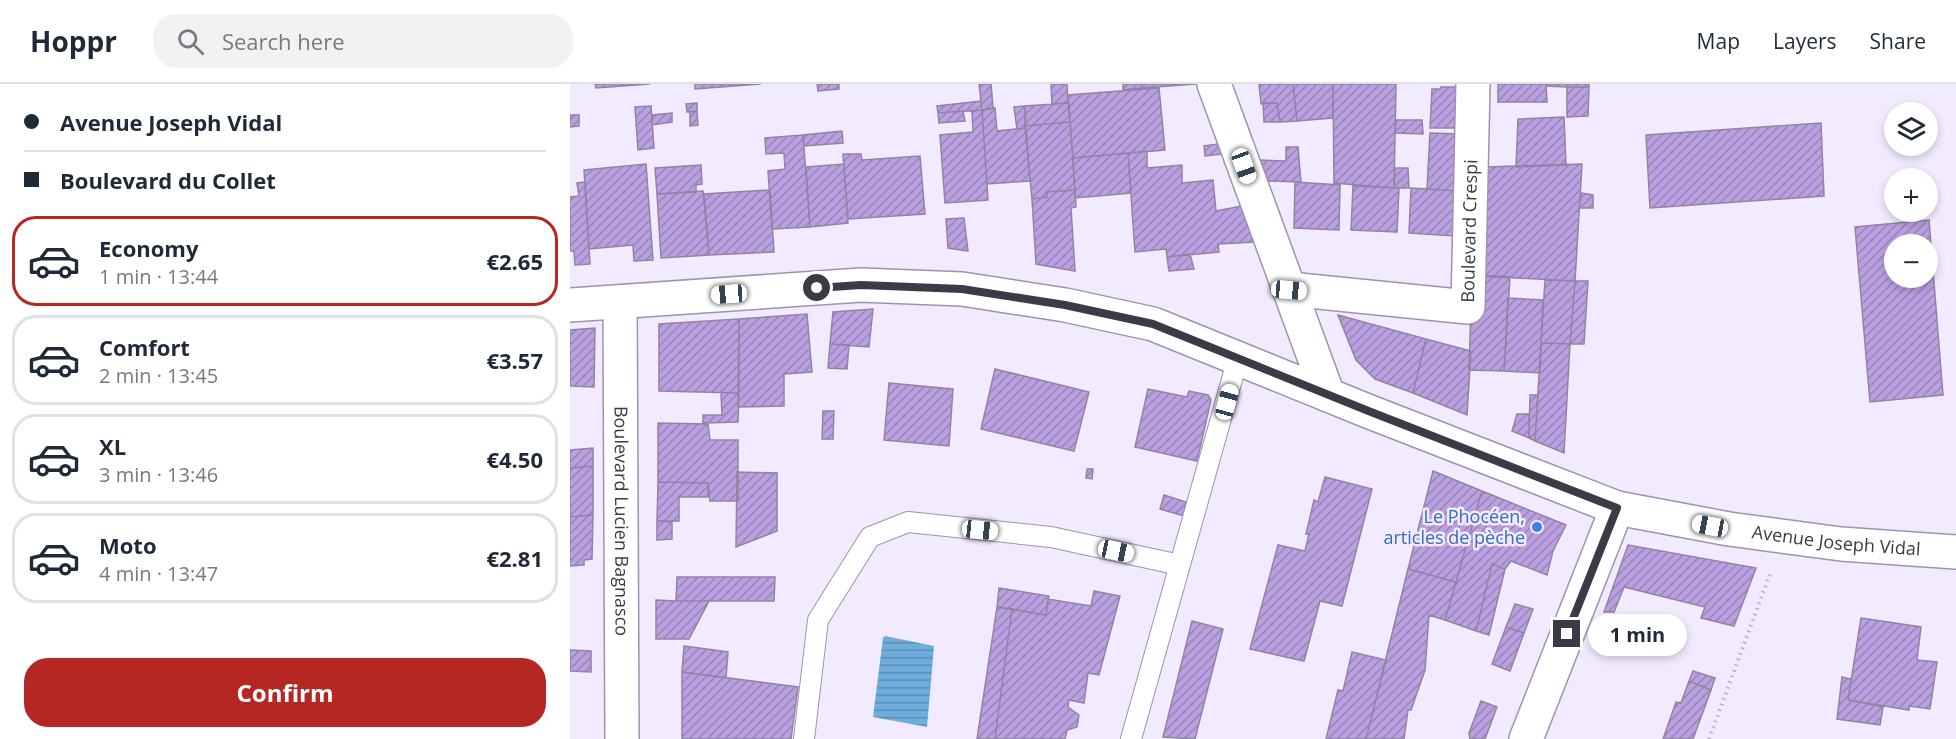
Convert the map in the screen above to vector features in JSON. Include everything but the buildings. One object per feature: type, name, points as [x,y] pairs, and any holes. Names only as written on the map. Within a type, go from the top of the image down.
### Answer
[{"type":"street","points":[[1214,84],[1328,395]]},
{"type":"street","name":"Boulevard Crespi","points":[[1289,290],[1468,307],[1473,84]]},
{"type":"street","name":"Avenue Joseph Vidal","points":[[570,305],[861,285],[962,289],[1065,305],[1153,324],[1617,508],[1729,529],[1841,544],[1956,552]]},
{"type":"street","name":"Boulevard Lucien Bagnasco","points":[[620,302],[622,739]]},
{"type":"street","points":[[1526,739],[1617,508]]},
{"type":"lane","points":[[1131,739],[1238,358]]},
{"type":"lane","points":[[804,739],[818,620],[870,537],[908,522],[1051,537],[1180,565]]},
{"type":"path","points":[[1709,739],[1783,536]]},
{"type":"water","points":[[885,636],[934,646],[927,727],[873,717]]},
{"type":"place","name":"Le Phocéen, articles de pèche","points":[[1537,527]]},
{"type":"route","points":[[817,288],[861,285],[962,289],[1065,305],[1153,324],[1617,508],[1567,634]]}]
